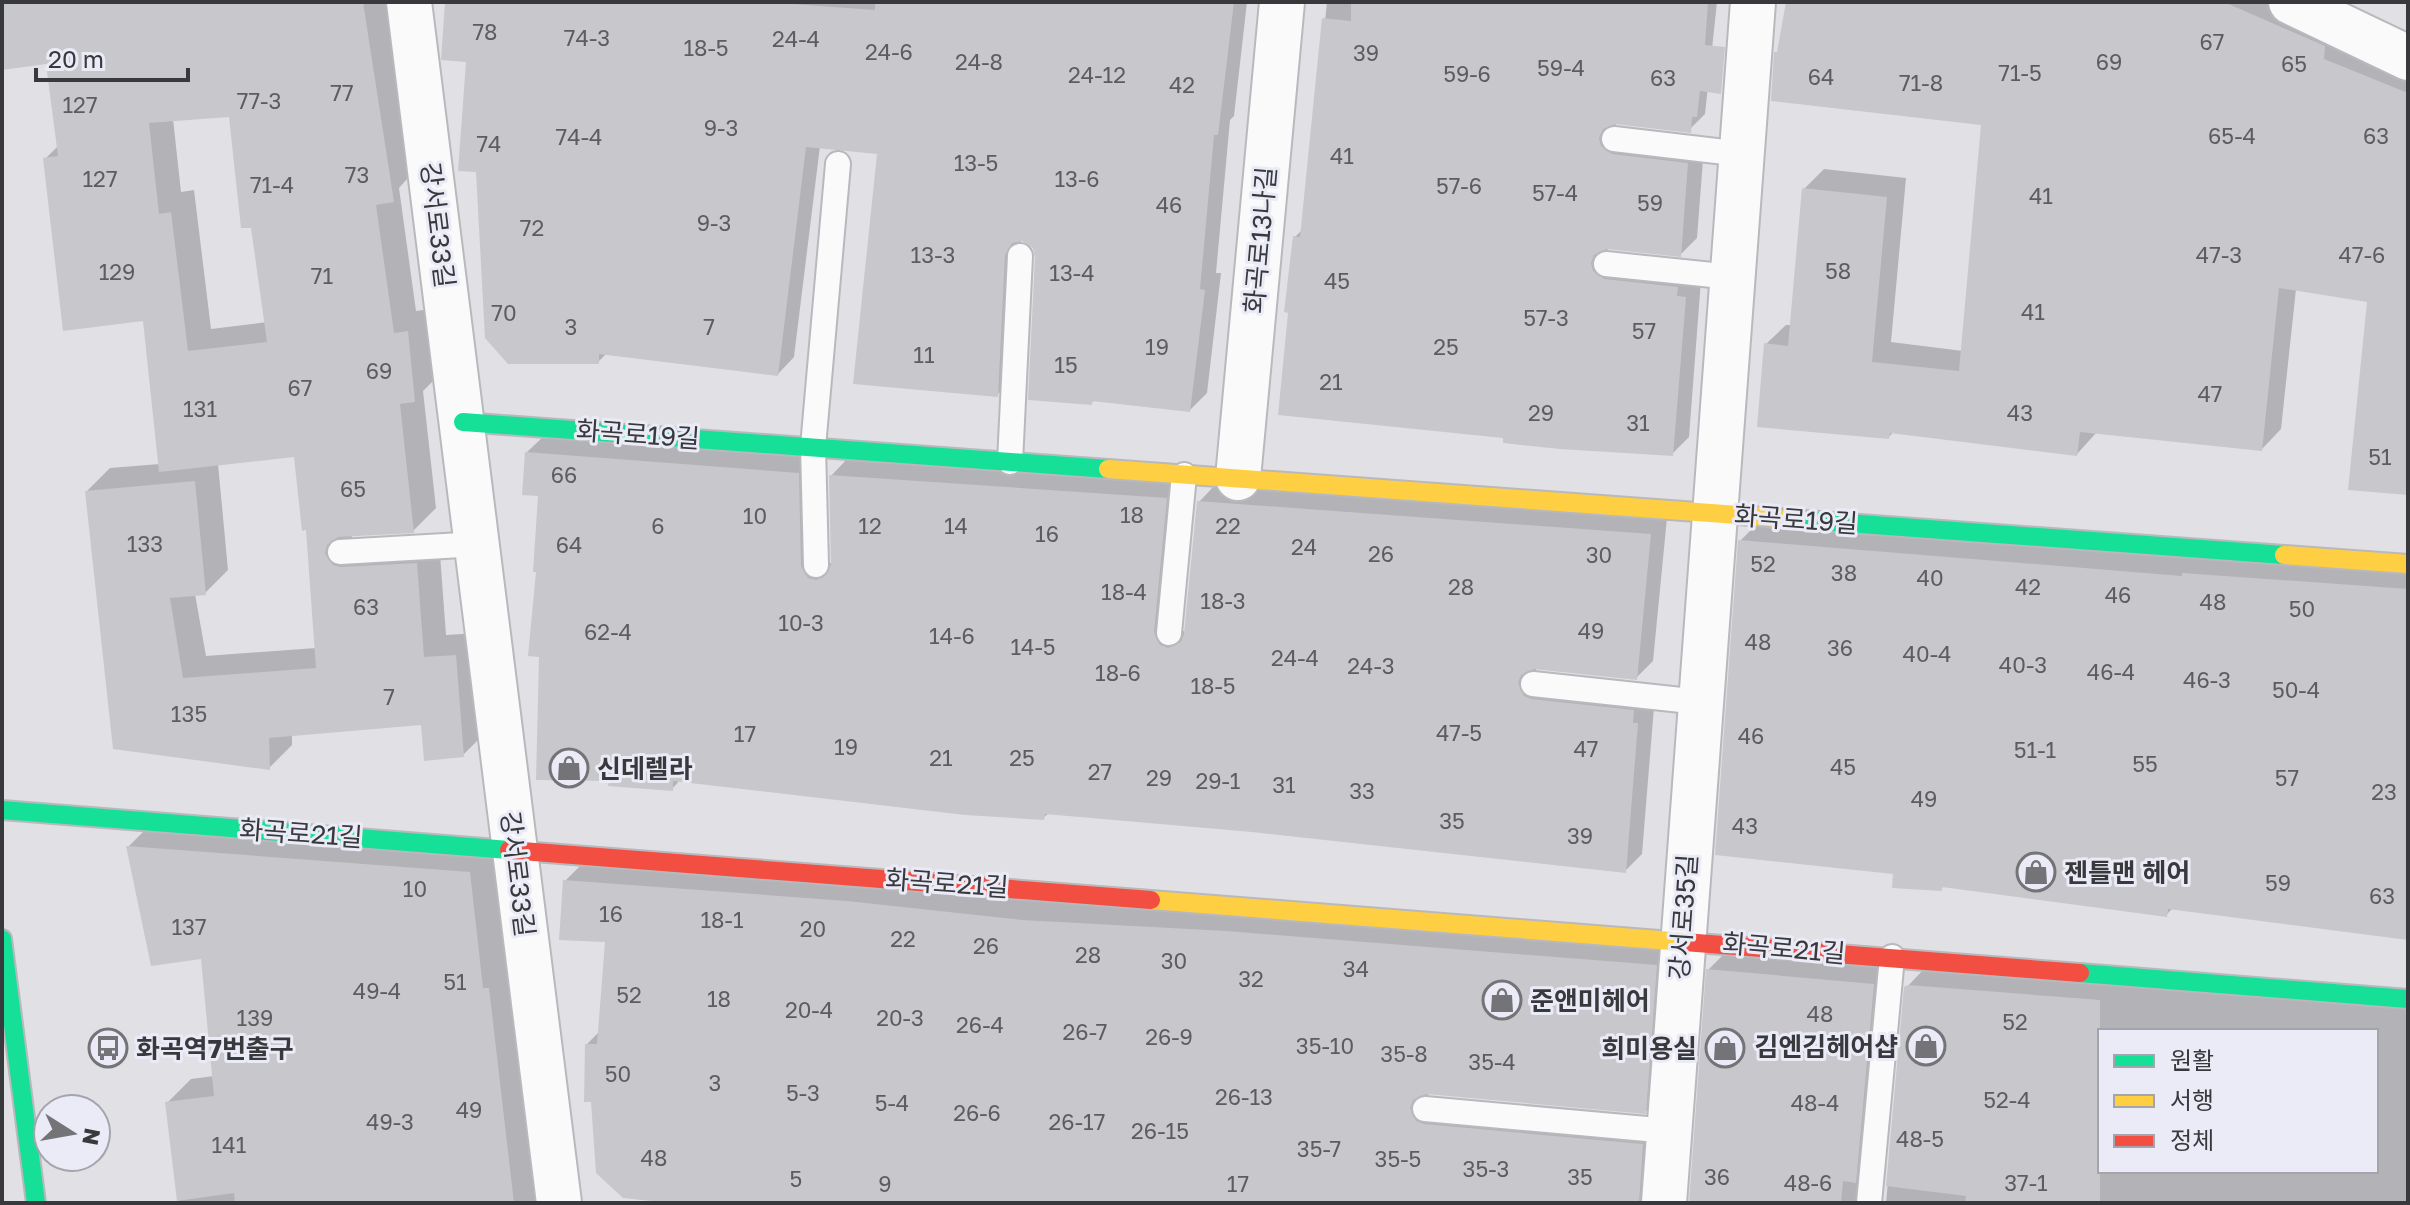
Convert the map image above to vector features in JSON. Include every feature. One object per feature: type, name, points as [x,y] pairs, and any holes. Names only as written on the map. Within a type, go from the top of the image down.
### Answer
[{"type":"street","name":"강서로33길","points":[[409,2],[559,1203]]},
{"type":"street","name":"화곡로13나길","points":[[1238,478],[1282,2]]},
{"type":"street","name":"강서로35길","points":[[1664,1203],[1681,940],[1753,2]]},
{"type":"street","points":[[2291,2],[2408,58]]},
{"type":"street","name":"화곡로19길","points":[[463,422],[2408,564]]},
{"type":"street","name":"화곡로21길","points":[[2,810],[2408,999]]},
{"type":"street","points":[[2,939],[36,1203]]},
{"type":"lane","points":[[1614,139],[1742,154]]},
{"type":"lane","points":[[816,565],[813,447],[838,164]]},
{"type":"lane","points":[[1010,462],[1020,256]]},
{"type":"lane","points":[[1606,264],[1732,277]]},
{"type":"lane","points":[[1169,633],[1184,475]]},
{"type":"lane","points":[[340,552],[479,544]]},
{"type":"lane","points":[[1533,684],[1700,702]]},
{"type":"lane","points":[[1869,1203],[1892,957]]},
{"type":"lane","points":[[1425,1109],[1669,1131]]},
{"type":"building","points":[[2,2],[363,2],[394,202],[376,205],[394,333],[408,331],[415,402],[400,404],[414,533],[338,537],[327,545],[325,554],[333,565],[340,567],[417,563],[424,657],[456,655],[464,757],[424,761],[421,725],[269,738],[270,770],[113,749],[85,491],[195,481],[206,595],[170,598],[183,678],[316,668],[306,530],[302,531],[294,457],[159,472],[143,321],[63,331],[43,158],[58,156],[46,64],[2,70]],"holes":[[[229,117],[241,228],[251,228],[267,342],[188,351],[171,212],[159,214],[149,123]]]},
{"type":"building","points":[[445,2],[764,2],[875,10],[875,2],[1234,2],[1218,135],[1214,135],[1200,289],[1205,290],[1190,412],[1092,401],[1092,405],[1028,400],[1035,257],[1033,248],[1022,241],[1012,243],[1005,255],[998,397],[853,384],[877,154],[806,147],[778,376],[599,354],[599,364],[508,364],[485,338],[476,172],[458,171],[466,62],[441,60]]},
{"type":"building","points":[[1351,2],[1708,2],[1705,45],[1725,47],[1721,94],[1700,91],[1697,117],[1692,117],[1691,133],[1615,124],[1603,129],[1599,138],[1601,146],[1612,154],[1688,163],[1681,257],[1607,249],[1594,255],[1591,263],[1593,271],[1604,279],[1678,287],[1677,296],[1686,297],[1673,456],[1560,449],[1503,443],[1503,438],[1278,415],[1288,313],[1284,312],[1293,236],[1300,237],[1322,18],[1351,21]]},
{"type":"building","points":[[1786,2],[2224,2],[2325,46],[2324,59],[2408,93],[2408,495],[2348,490],[2367,302],[2279,288],[2262,451],[2080,432],[2077,456],[1890,433],[1889,439],[1757,427],[1764,343],[1788,346],[1802,188],[1887,197],[1872,362],[1959,371],[1981,125],[1771,101],[1774,52],[1777,52]]},
{"type":"building","points":[[525,452],[799,473],[801,566],[808,578],[816,580],[824,577],[831,565],[829,475],[1167,498],[1154,632],[1160,645],[1168,648],[1181,642],[1184,634],[1197,501],[1651,534],[1637,680],[1534,669],[1521,675],[1518,683],[1524,696],[1531,699],[1634,710],[1633,723],[1638,723],[1626,873],[1252,832],[1045,814],[1044,820],[965,815],[673,781],[673,791],[608,786],[609,781],[536,780],[539,657],[528,656],[536,572],[533,572],[538,496],[522,495]]},
{"type":"building","points":[[1738,540],[2182,576],[2182,573],[2408,589],[2408,940],[2168,909],[2167,917],[1942,887],[1942,891],[1892,888],[1893,874],[1715,855]]},
{"type":"building","points":[[126,846],[470,872],[483,988],[489,988],[514,1203],[235,1203],[234,1193],[177,1201],[165,1102],[214,1096],[201,959],[151,966]]},
{"type":"building","points":[[563,880],[847,901],[1022,920],[1226,931],[1657,965],[1646,1114],[1426,1094],[1413,1100],[1410,1108],[1416,1121],[1424,1124],[1643,1144],[1639,1203],[670,1203],[623,1198],[596,1173],[591,1102],[584,1102],[585,1044],[597,1044],[605,942],[559,940]]},
{"type":"building","points":[[1706,969],[1874,984],[1856,1183],[1843,1181],[1841,1203],[1689,1203]]},
{"type":"building","points":[[1904,987],[2100,1000],[2100,1203],[1965,1203],[1966,1196],[1886,1186]]},
{"type":"traffic: fast","points":[[463,422],[1108,469]]},
{"type":"traffic: fast","points":[[1779,518],[2284,555]]},
{"type":"traffic: fast","points":[[2,810],[509,850]]},
{"type":"traffic: fast","points":[[2,939],[36,1203]]},
{"type":"traffic: fast","points":[[2080,973],[2408,999]]},
{"type":"traffic: slow","points":[[1108,469],[1779,518]]},
{"type":"traffic: slow","points":[[2284,555],[2408,564]]},
{"type":"traffic: slow","points":[[1151,900],[1684,942]]},
{"type":"traffic: jam","points":[[509,850],[1151,900]]},
{"type":"traffic: jam","points":[[1684,942],[2080,973]]},
{"type":"place","name":"신데렐라","points":[[569,768]]},
{"type":"place","name":"젠틀맨 헤어","points":[[2036,872]]},
{"type":"place","name":"준앤미헤어","points":[[1502,1000]]},
{"type":"place","name":"김엔김헤어샵","points":[[1926,1046]]},
{"type":"place","name":"화곡역7번출구","points":[[108,1048]]},
{"type":"place","name":"희미용실","points":[[1725,1048]]}]
